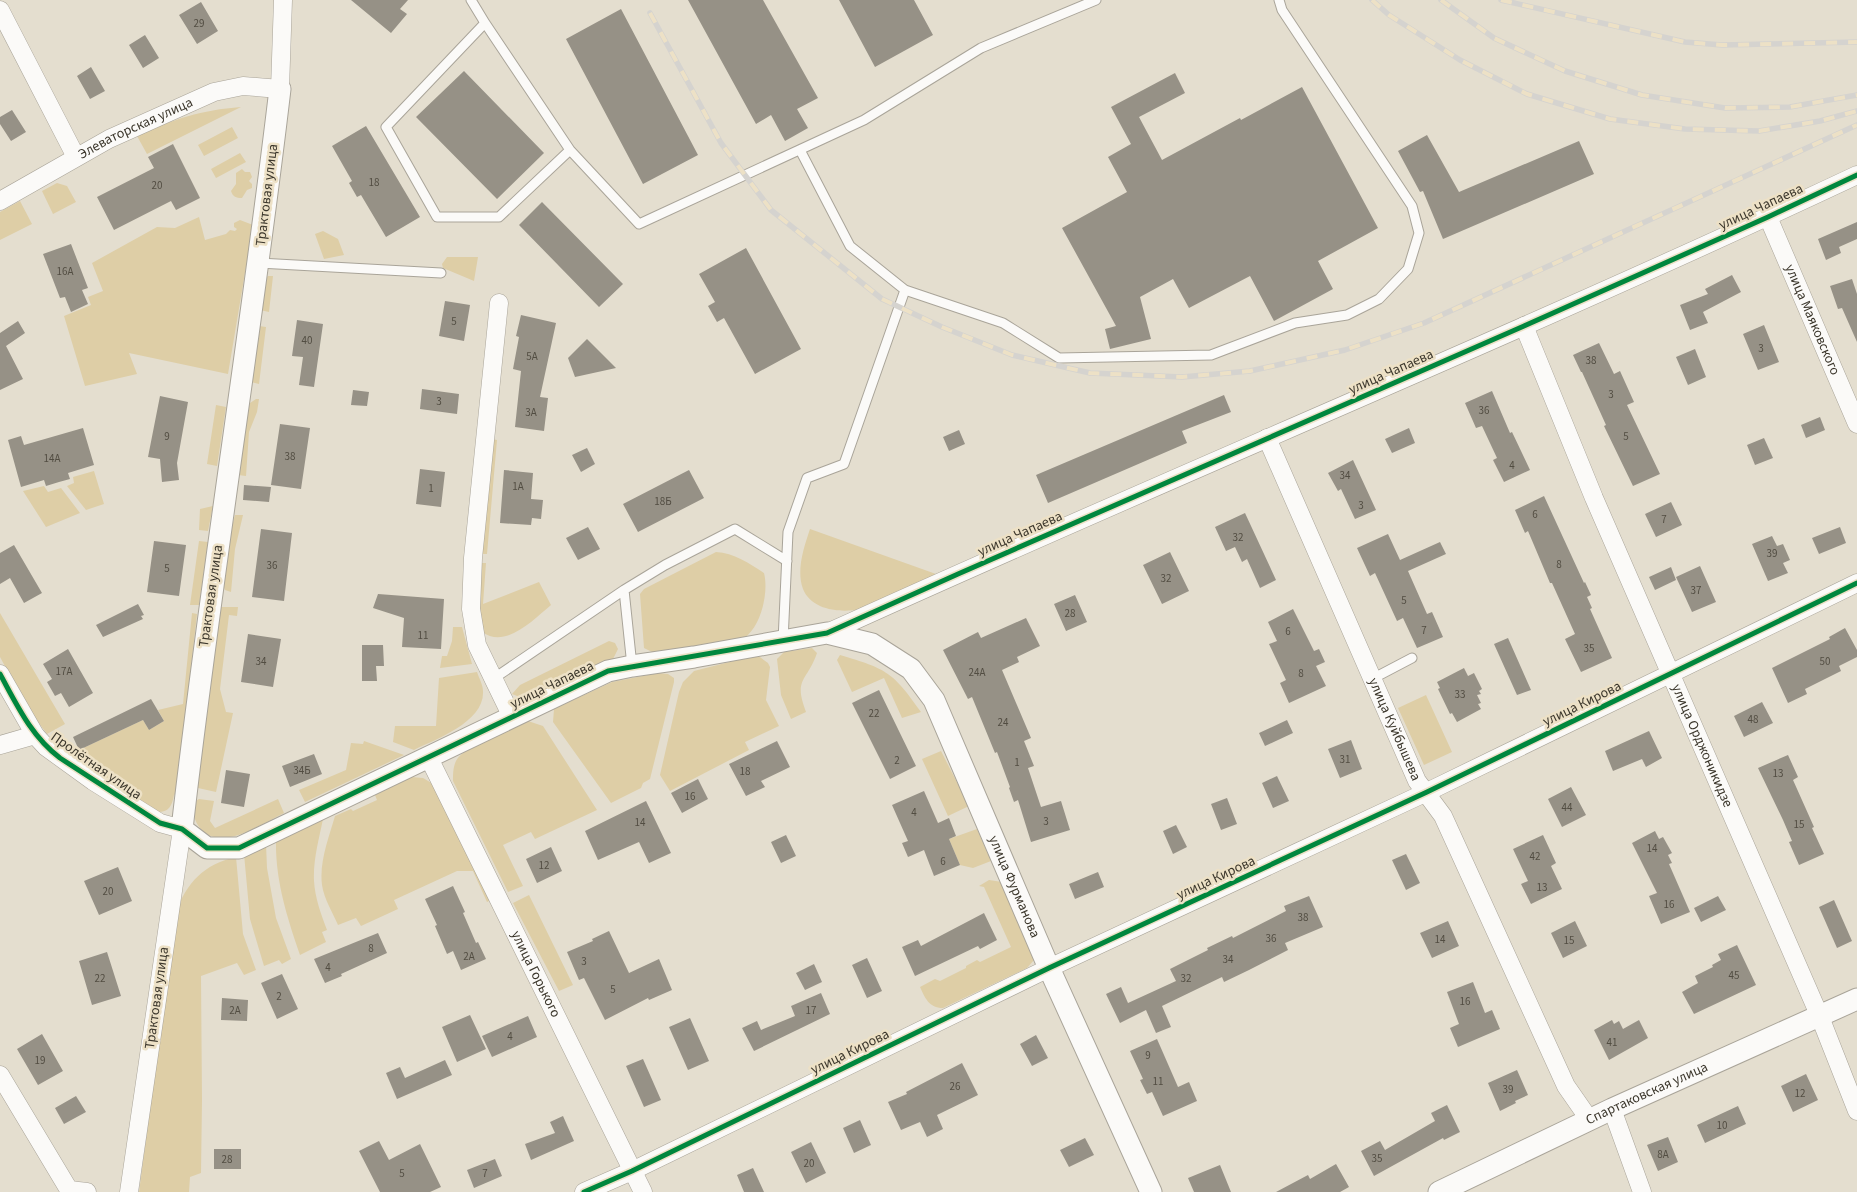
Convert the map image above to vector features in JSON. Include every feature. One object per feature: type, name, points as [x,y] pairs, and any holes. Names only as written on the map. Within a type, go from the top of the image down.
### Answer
[{"type":"street","name":"Трактовая улица","points":[[129,1192],[182,829],[208,610],[259,263],[280,89],[282,0]]},
{"type":"street","points":[[0,10],[76,157]]},
{"type":"street","name":"Элеваторская улица","points":[[0,201],[110,139],[214,92],[243,86],[280,89]]},
{"type":"street","name":"улица Чапаева","points":[[182,829],[207,848],[239,848],[608,671],[828,633],[967,570],[1524,326],[1857,175]]},
{"type":"street","name":"улица Маяковского","points":[[1768,217],[1857,424]]},
{"type":"street","points":[[499,303],[473,558],[471,609],[477,645],[512,717]]},
{"type":"street","name":"улица Орджоникидзе","points":[[1524,326],[1594,498],[1820,1016],[1857,1110]]},
{"type":"street","name":"улица Куйбышева","points":[[1267,438],[1417,781],[1443,816],[1566,1086],[1589,1119]]},
{"type":"street","name":"улица Кирова","points":[[584,1192],[1049,968],[1427,792],[1857,583]]},
{"type":"street","name":"улица Фурманова","points":[[828,633],[872,644],[911,668],[934,700],[1049,968],[1151,1192]]},
{"type":"street","name":"Пролётная улица","points":[[0,674],[35,735],[46,747],[93,781],[160,823],[182,829]]},
{"type":"street","points":[[0,746],[35,735]]},
{"type":"street","name":"улица Горького","points":[[429,758],[642,1192]]},
{"type":"street","name":"Спартаковская улица","points":[[1440,1192],[1589,1119],[1857,999]]},
{"type":"street","points":[[0,1074],[68,1190],[87,1192]]},
{"type":"street","points":[[1612,1109],[1642,1192]]},
{"type":"lane","points":[[471,0],[570,150],[639,224],[864,120],[981,48],[1096,0]]},
{"type":"lane","points":[[800,150],[850,246],[905,290],[1003,324],[1059,358],[1210,354],[1295,324],[1347,315],[1379,299],[1408,269],[1419,233],[1412,206],[1282,10],[1279,0]]},
{"type":"lane","points":[[485,23],[386,126],[437,217],[499,218],[570,150]]},
{"type":"lane","points":[[259,263],[441,274]]},
{"type":"lane","points":[[784,641],[788,532],[807,478],[844,464],[905,290]]},
{"type":"lane","points":[[493,679],[624,590],[665,565],[735,529],[787,562]]},
{"type":"lane","points":[[624,590],[632,666]]},
{"type":"lane","points":[[1372,679],[1412,658]]},
{"type":"shaded area","points":[[241,107],[147,154],[137,136],[188,116],[213,110]]},
{"type":"shaded area","points":[[232,127],[238,138],[204,156],[198,145]]},
{"type":"shaded area","points":[[240,153],[246,162],[216,178],[211,169]]},
{"type":"shaded area","points":[[242,169],[245,172],[250,172],[252,177],[249,181],[252,184],[252,188],[247,190],[242,198],[238,198],[231,191],[236,184],[236,173]]},
{"type":"shaded area","points":[[57,183],[67,186],[76,202],[53,214],[42,191]]},
{"type":"shaded area","points":[[20,201],[32,224],[0,240],[0,212]]},
{"type":"shaded area","points":[[199,217],[205,240],[226,234],[230,230],[235,231],[237,229],[234,227],[234,223],[240,220],[253,225],[228,374],[129,353],[137,374],[85,386],[64,316],[91,305],[88,297],[103,291],[92,263],[157,227],[175,228]]},
{"type":"shaded area","points":[[323,231],[338,239],[344,255],[324,259],[315,234]]},
{"type":"shaded area","points":[[447,257],[478,257],[474,281],[443,268],[442,264]]},
{"type":"shaded area","points":[[268,276],[273,276],[269,312],[260,310],[265,280]]},
{"type":"shaded area","points":[[259,326],[266,327],[259,384],[251,382]]},
{"type":"shaded area","points":[[259,399],[257,412],[249,432],[246,476],[238,475],[247,412],[250,403]]},
{"type":"shaded area","points":[[216,405],[226,407],[217,466],[207,464]]},
{"type":"shaded area","points":[[492,439],[497,440],[487,554],[480,554]]},
{"type":"shaded area","points":[[94,471],[104,504],[86,510],[67,486],[74,483],[73,477]]},
{"type":"shaded area","points":[[44,486],[48,492],[61,488],[80,513],[46,527],[23,491]]},
{"type":"shaded area","points":[[213,506],[208,531],[199,530],[200,509]]},
{"type":"shaded area","points":[[235,515],[243,515],[235,549],[231,592],[225,590],[222,583],[229,538]]},
{"type":"shaded area","points":[[810,529],[936,574],[861,609],[845,611],[828,609],[813,602],[807,596],[801,582],[802,559]]},
{"type":"shaded area","points":[[199,541],[208,542],[199,605],[190,605]]},
{"type":"shaded area","points":[[716,552],[735,556],[764,573],[765,590],[762,609],[750,633],[744,638],[654,653],[644,648],[640,594],[644,589]]},
{"type":"shaded area","points":[[479,563],[486,563],[483,604],[539,582],[551,605],[528,625],[510,635],[500,637],[482,632],[478,607]]},
{"type":"shaded area","points":[[220,607],[238,607],[237,616],[229,615],[220,689],[226,712],[233,713],[216,792],[198,788],[194,782]]},
{"type":"shaded area","points":[[0,613],[65,724],[47,734],[27,707],[0,657]]},
{"type":"shaded area","points":[[192,613],[197,614],[177,793],[174,795],[169,808],[155,812],[71,756],[79,750],[143,720],[149,730],[164,721],[158,710],[183,704]]},
{"type":"shaded area","points":[[453,627],[462,627],[472,664],[440,668],[442,656],[447,656],[452,641]]},
{"type":"shaded area","points":[[609,641],[615,643],[618,649],[613,659],[608,663],[525,699],[512,694],[520,685]]},
{"type":"shaded area","points":[[812,648],[817,653],[801,686],[802,701],[806,712],[791,719],[781,695],[777,659],[784,652]]},
{"type":"shaded area","points":[[757,655],[768,663],[770,667],[766,700],[779,726],[745,742],[749,750],[670,791],[660,775],[683,682],[694,671]]},
{"type":"shaded area","points":[[840,655],[869,664],[888,674],[903,688],[921,712],[902,718],[884,678],[852,692],[837,660]]},
{"type":"shaded area","points":[[477,672],[483,689],[482,702],[468,720],[446,735],[414,750],[393,742],[395,726],[436,726],[439,678]]},
{"type":"shaded area","points":[[658,673],[668,674],[674,678],[674,682],[650,779],[643,783],[641,788],[611,803],[553,722],[554,709],[612,682]]},
{"type":"shaded area","points":[[1426,695],[1452,752],[1424,765],[1398,708]]},
{"type":"shaded area","points":[[528,721],[543,726],[597,810],[535,839],[531,832],[503,845],[523,886],[508,892],[453,781],[453,771],[460,755],[468,749]]},
{"type":"shaded area","points":[[364,741],[404,755],[305,802],[299,790],[346,770],[351,743],[363,744]]},
{"type":"shaded area","points":[[941,751],[969,806],[948,816],[922,759]]},
{"type":"shaded area","points":[[411,777],[423,778],[435,785],[491,900],[487,902],[473,871],[457,871],[394,900],[398,909],[361,926],[356,918],[338,925],[325,895],[321,876],[325,850],[335,816],[351,809],[353,811],[377,800],[375,795]]},
{"type":"shaded area","points":[[199,799],[214,801],[210,821],[215,828],[278,799],[284,813],[241,834],[225,838],[217,837],[204,832],[195,820],[192,803]]},
{"type":"shaded area","points":[[323,819],[315,857],[314,881],[317,900],[327,930],[322,932],[326,942],[300,955],[286,912],[280,884],[276,839]]},
{"type":"shaded area","points":[[977,829],[991,861],[973,868],[960,865],[949,839]]},
{"type":"shaded area","points":[[266,844],[267,868],[276,918],[291,959],[282,964],[279,960],[264,966],[250,919],[244,854]]},
{"type":"shaded area","points":[[236,857],[243,934],[256,970],[244,975],[237,963],[201,976],[201,1173],[190,1177],[189,1192],[139,1192],[176,913],[185,893],[198,876],[215,864]]},
{"type":"shaded area","points":[[989,880],[1002,882],[1034,960],[1027,968],[943,1008],[938,1008],[931,1004],[920,987],[935,979],[940,981],[966,968],[966,966],[977,960],[980,962],[1011,947],[984,887],[979,886]]},
{"type":"shaded area","points":[[529,895],[573,985],[559,991],[513,903]]},
{"type":"building","points":[[351,0],[408,0],[400,9],[407,14],[391,33]]},
{"type":"building","points":[[688,0],[763,0],[818,98],[797,109],[808,128],[785,141],[771,115],[756,124]]},
{"type":"building","points":[[839,0],[914,0],[933,35],[875,67]]},
{"type":"building","points":[[201,2],[218,31],[197,44],[179,15]]},
{"type":"building","points":[[621,9],[698,155],[643,184],[566,39]]},
{"type":"building","points":[[145,35],[159,58],[143,68],[129,45]]},
{"type":"building","points":[[91,67],[105,91],[90,99],[77,76]]},
{"type":"building","points":[[464,71],[544,153],[497,199],[416,117]]},
{"type":"building","points":[[1175,73],[1185,93],[1139,117],[1162,160],[1302,87],[1378,228],[1318,261],[1333,289],[1274,321],[1250,276],[1189,308],[1173,279],[1140,297],[1151,339],[1110,349],[1105,329],[1116,326],[1062,228],[1127,192],[1108,157],[1131,144],[1111,107]]},
{"type":"building","points":[[12,110],[26,132],[11,141],[0,124],[0,117]]},
{"type":"building","points":[[366,126],[420,217],[386,237],[361,195],[357,197],[349,183],[352,181],[332,146]]},
{"type":"building","points":[[1427,135],[1459,192],[1579,141],[1594,174],[1443,239],[1423,191],[1420,192],[1398,151]]},
{"type":"building","points":[[173,144],[200,198],[176,210],[171,201],[114,230],[97,197],[154,168],[148,157]]},
{"type":"building","points":[[542,202],[623,284],[599,307],[519,225]]},
{"type":"building","points":[[1857,222],[1857,239],[1839,247],[1841,253],[1826,260],[1818,239]]},
{"type":"building","points":[[71,244],[88,288],[82,290],[88,304],[71,312],[65,297],[60,298],[43,254]]},
{"type":"building","points":[[746,248],[801,349],[755,374],[724,318],[717,322],[708,306],[715,302],[699,274]]},
{"type":"building","points":[[1732,275],[1741,292],[1703,312],[1708,323],[1690,330],[1680,305],[1708,294],[1705,289]]},
{"type":"building","points":[[1852,279],[1857,294],[1857,342],[1842,308],[1838,309],[1830,286]]},
{"type":"building","points":[[445,301],[470,305],[464,341],[439,336]]},
{"type":"building","points":[[521,315],[556,323],[540,397],[548,398],[544,431],[515,427],[521,371],[513,369],[519,337],[516,336]]},
{"type":"building","points":[[297,320],[323,324],[314,387],[299,385],[303,357],[292,356]]},
{"type":"building","points":[[18,321],[25,333],[6,346],[23,379],[0,390],[0,333]]},
{"type":"building","points":[[1764,325],[1779,362],[1758,370],[1743,334]]},
{"type":"building","points":[[587,339],[616,368],[575,377],[568,358]]},
{"type":"building","points":[[1599,343],[1614,374],[1620,371],[1634,402],[1627,405],[1660,474],[1633,486],[1573,355]]},
{"type":"building","points":[[1695,349],[1706,377],[1688,385],[1676,357]]},
{"type":"building","points":[[422,389],[459,394],[457,414],[420,409]]},
{"type":"building","points":[[353,390],[369,392],[367,406],[351,405]]},
{"type":"building","points":[[1492,391],[1510,433],[1512,432],[1530,470],[1504,482],[1493,460],[1497,458],[1482,426],[1476,428],[1465,403]]},
{"type":"building","points":[[1224,395],[1231,412],[1182,431],[1187,443],[1048,503],[1036,475]]},
{"type":"building","points":[[160,396],[188,402],[177,463],[179,480],[162,482],[160,459],[148,457]]},
{"type":"building","points":[[1820,417],[1825,430],[1806,438],[1801,425]]},
{"type":"building","points":[[280,424],[310,428],[301,489],[271,485]]},
{"type":"building","points":[[83,428],[94,465],[68,473],[70,479],[46,486],[44,480],[21,487],[8,440],[21,436],[24,445]]},
{"type":"building","points":[[1409,428],[1415,443],[1392,453],[1385,439]]},
{"type":"building","points":[[959,430],[965,444],[949,451],[943,437]]},
{"type":"building","points":[[1764,438],[1773,458],[1755,465],[1747,445]]},
{"type":"building","points":[[587,448],[595,464],[581,472],[572,455]]},
{"type":"building","points":[[1353,460],[1376,510],[1355,519],[1341,489],[1338,491],[1328,473]]},
{"type":"building","points":[[420,469],[445,472],[441,507],[416,504]]},
{"type":"building","points":[[504,470],[533,473],[531,499],[543,500],[541,519],[532,518],[531,525],[500,523]]},
{"type":"building","points":[[689,470],[704,498],[638,532],[623,504]]},
{"type":"building","points":[[244,485],[271,487],[269,502],[243,500]]},
{"type":"building","points":[[1544,496],[1591,595],[1587,597],[1592,608],[1590,609],[1612,658],[1581,672],[1565,639],[1575,634],[1552,583],[1550,583],[1528,531],[1525,533],[1515,510]]},
{"type":"building","points":[[1671,502],[1682,525],[1656,537],[1645,514]]},
{"type":"building","points":[[1245,513],[1276,580],[1260,588],[1247,559],[1242,562],[1235,547],[1226,551],[1215,527]]},
{"type":"building","points":[[588,527],[600,549],[578,560],[566,538]]},
{"type":"building","points":[[1840,527],[1846,543],[1819,554],[1812,538]]},
{"type":"building","points":[[261,529],[292,533],[284,601],[252,597]]},
{"type":"building","points":[[1388,534],[1400,560],[1440,542],[1446,554],[1408,571],[1427,614],[1432,612],[1443,637],[1417,648],[1403,618],[1397,621],[1375,573],[1370,576],[1357,548]]},
{"type":"building","points":[[1772,536],[1777,546],[1783,544],[1790,560],[1783,563],[1788,573],[1768,581],[1752,544]]},
{"type":"building","points":[[154,541],[186,545],[179,596],[147,592]]},
{"type":"building","points":[[14,545],[42,593],[24,603],[10,578],[0,584],[0,553]]},
{"type":"building","points":[[1170,552],[1189,591],[1162,604],[1143,565]]},
{"type":"building","points":[[1700,566],[1716,602],[1692,612],[1676,577]]},
{"type":"building","points":[[1671,567],[1676,580],[1655,590],[1649,577]]},
{"type":"building","points":[[378,594],[444,599],[441,649],[402,647],[404,618],[373,608]]},
{"type":"building","points":[[1075,595],[1087,622],[1066,631],[1054,604]]},
{"type":"building","points":[[138,604],[144,615],[141,616],[143,619],[103,637],[96,625]]},
{"type":"building","points":[[1293,609],[1314,651],[1319,649],[1325,662],[1316,666],[1326,686],[1289,703],[1280,683],[1286,680],[1269,644],[1277,641],[1268,622]]},
{"type":"building","points":[[1026,618],[1040,646],[1017,657],[1019,662],[1002,670],[1031,738],[1024,741],[1034,766],[1028,768],[1041,807],[1061,801],[1070,830],[1031,842],[1018,800],[1014,802],[997,752],[995,753],[972,697],[968,699],[943,650],[978,632],[981,638]]},
{"type":"building","points":[[1845,628],[1857,650],[1857,657],[1839,666],[1841,671],[1805,689],[1807,694],[1788,703],[1772,668],[1830,639],[1829,637]]},
{"type":"building","points":[[248,634],[281,639],[273,687],[241,682]]},
{"type":"building","points":[[1508,638],[1531,690],[1517,695],[1494,644]]},
{"type":"building","points":[[362,645],[383,645],[384,666],[376,666],[377,681],[362,681]]},
{"type":"building","points":[[68,649],[93,693],[69,707],[61,693],[55,696],[47,682],[52,679],[43,664]]},
{"type":"building","points":[[1464,668],[1468,676],[1474,673],[1482,689],[1479,691],[1481,694],[1477,695],[1481,703],[1478,704],[1481,709],[1457,722],[1452,713],[1450,714],[1438,689],[1440,688],[1437,682]]},
{"type":"building","points":[[879,690],[916,766],[890,779],[852,703]]},
{"type":"building","points":[[151,699],[164,721],[149,730],[143,720],[79,750],[73,737]]},
{"type":"building","points":[[1762,702],[1773,723],[1744,737],[1734,716]]},
{"type":"building","points":[[1287,720],[1293,733],[1265,746],[1259,733]]},
{"type":"building","points":[[1649,731],[1662,758],[1646,767],[1642,759],[1613,771],[1605,751]]},
{"type":"building","points":[[1351,740],[1362,769],[1340,778],[1328,749]]},
{"type":"building","points":[[777,741],[790,767],[761,781],[765,787],[746,796],[729,764]]},
{"type":"building","points":[[314,754],[322,774],[290,787],[282,766]]},
{"type":"building","points":[[1788,755],[1798,777],[1793,780],[1824,854],[1799,865],[1789,842],[1792,841],[1758,768]]},
{"type":"building","points":[[226,770],[250,774],[244,807],[221,803]]},
{"type":"building","points":[[1277,776],[1289,801],[1273,808],[1262,783]]},
{"type":"building","points":[[698,779],[708,799],[682,813],[671,793]]},
{"type":"building","points":[[1571,787],[1586,815],[1562,827],[1548,799]]},
{"type":"building","points":[[924,791],[938,823],[949,818],[956,836],[949,839],[960,865],[934,876],[924,850],[908,857],[902,843],[908,841],[892,805]]},
{"type":"building","points":[[1227,798],[1237,824],[1221,830],[1211,804]]},
{"type":"building","points":[[646,801],[671,853],[649,863],[639,842],[598,860],[585,831]]},
{"type":"building","points":[[1176,825],[1187,847],[1173,854],[1163,831]]},
{"type":"building","points":[[1655,831],[1659,839],[1663,837],[1672,853],[1668,855],[1672,863],[1669,864],[1690,912],[1661,924],[1649,896],[1657,893],[1632,843]]},
{"type":"building","points":[[786,835],[796,856],[781,863],[771,842]]},
{"type":"building","points":[[1543,835],[1556,863],[1551,866],[1562,889],[1531,904],[1521,884],[1528,881],[1513,849]]},
{"type":"building","points":[[551,847],[562,871],[537,883],[526,859]]},
{"type":"building","points":[[1406,854],[1420,883],[1406,890],[1392,860]]},
{"type":"building","points":[[118,867],[132,901],[99,915],[84,881]]},
{"type":"building","points":[[1098,872],[1104,887],[1075,899],[1069,884]]},
{"type":"building","points":[[453,886],[476,943],[478,942],[486,959],[461,970],[453,951],[447,954],[425,899]]},
{"type":"building","points":[[1309,896],[1323,927],[1285,943],[1288,950],[1249,970],[1224,982],[1222,977],[1162,1006],[1171,1027],[1156,1033],[1146,1010],[1120,1023],[1106,994],[1121,987],[1128,1003],[1176,981],[1170,969],[1208,950],[1207,948],[1232,936],[1233,938],[1286,911],[1284,906]]},
{"type":"building","points":[[1718,896],[1726,910],[1701,922],[1694,908]]},
{"type":"building","points":[[1834,900],[1852,941],[1837,948],[1819,907]]},
{"type":"building","points":[[984,913],[997,940],[980,949],[978,946],[915,976],[902,947],[918,940],[921,946]]},
{"type":"building","points":[[1448,921],[1459,946],[1432,958],[1420,933]]},
{"type":"building","points":[[1575,921],[1587,946],[1563,958],[1551,933]]},
{"type":"building","points":[[609,931],[629,973],[659,959],[672,990],[649,1000],[648,998],[605,1020],[584,978],[579,980],[567,952],[593,941],[592,939]]},
{"type":"building","points":[[378,933],[387,953],[325,983],[314,959]]},
{"type":"building","points":[[1737,945],[1756,985],[1694,1014],[1682,992],[1698,983],[1695,976],[1713,967],[1712,965],[1721,960],[1718,954]]},
{"type":"building","points":[[107,952],[121,996],[92,1005],[79,961]]},
{"type":"building","points":[[867,958],[882,991],[867,998],[852,965]]},
{"type":"building","points":[[814,964],[822,982],[805,990],[796,973]]},
{"type":"building","points":[[282,974],[298,1009],[277,1019],[261,983]]},
{"type":"building","points":[[1473,982],[1485,1013],[1492,1010],[1500,1029],[1458,1047],[1450,1028],[1459,1024],[1447,992]]},
{"type":"building","points":[[821,993],[830,1014],[754,1051],[742,1028],[757,1021],[761,1030],[795,1016],[791,1006]]},
{"type":"building","points":[[222,998],[248,1000],[247,1021],[221,1020]]},
{"type":"building","points":[[470,1015],[486,1049],[457,1062],[442,1027]]},
{"type":"building","points":[[528,1016],[537,1037],[492,1057],[482,1036]]},
{"type":"building","points":[[690,1018],[709,1061],[688,1070],[669,1027]]},
{"type":"building","points":[[1612,1020],[1614,1024],[1619,1021],[1623,1029],[1639,1020],[1648,1038],[1609,1060],[1594,1030]]},
{"type":"building","points":[[42,1034],[63,1071],[38,1085],[17,1049]]},
{"type":"building","points":[[1036,1035],[1048,1058],[1032,1066],[1020,1044]]},
{"type":"building","points":[[1157,1039],[1178,1087],[1189,1082],[1197,1101],[1163,1116],[1152,1092],[1147,1094],[1140,1080],[1143,1079],[1130,1051]]},
{"type":"building","points":[[643,1059],[661,1100],[644,1107],[626,1066]]},
{"type":"building","points":[[445,1060],[452,1075],[397,1099],[386,1073],[400,1067],[405,1078]]},
{"type":"building","points":[[962,1063],[978,1095],[937,1115],[943,1129],[927,1137],[920,1122],[901,1130],[888,1102],[907,1094],[906,1092]]},
{"type":"building","points":[[1517,1070],[1528,1095],[1500,1111],[1488,1083]]},
{"type":"building","points":[[1806,1074],[1818,1100],[1793,1112],[1781,1086]]},
{"type":"building","points":[[76,1096],[86,1112],[64,1124],[55,1108]]},
{"type":"building","points":[[1447,1105],[1460,1132],[1444,1140],[1443,1138],[1374,1176],[1361,1151],[1380,1141],[1385,1150],[1435,1121],[1431,1113]]},
{"type":"building","points":[[1738,1106],[1746,1124],[1705,1143],[1697,1125]]},
{"type":"building","points":[[563,1116],[574,1141],[531,1160],[525,1144],[555,1133],[550,1122]]},
{"type":"building","points":[[860,1120],[871,1145],[854,1153],[843,1128]]},
{"type":"building","points":[[1668,1137],[1678,1162],[1658,1171],[1647,1145]]},
{"type":"building","points":[[1085,1138],[1094,1155],[1069,1167],[1060,1150]]},
{"type":"building","points":[[379,1141],[389,1160],[420,1144],[441,1187],[430,1192],[380,1192],[359,1151]]},
{"type":"building","points":[[811,1142],[826,1173],[806,1183],[791,1152]]},
{"type":"building","points":[[214,1149],[241,1149],[241,1169],[214,1169]]},
{"type":"building","points":[[495,1159],[502,1176],[474,1188],[467,1170]]},
{"type":"building","points":[[1336,1164],[1349,1187],[1340,1192],[1276,1192],[1308,1175],[1310,1179]]},
{"type":"building","points":[[1220,1165],[1231,1192],[1194,1192],[1188,1178]]},
{"type":"building","points":[[753,1168],[764,1192],[744,1192],[737,1175]]},
{"type":"railway","points":[[1372,0],[1389,15],[1460,60],[1527,94],[1610,119],[1685,129],[1759,131],[1820,121],[1857,111]]},
{"type":"railway","points":[[1441,0],[1494,38],[1565,71],[1642,95],[1725,108],[1790,107],[1857,95]]},
{"type":"railway","points":[[1501,0],[1685,42],[1722,45],[1857,42]]},
{"type":"railway","points":[[650,13],[721,143],[771,210],[882,299],[942,327],[1012,355],[1090,373],[1182,377],[1250,371],[1345,350],[1424,323],[1857,125]]},
{"type":"cycle path","points":[[0,674],[33,730],[60,758],[160,823],[182,829],[207,848],[239,848],[608,671],[827,633],[1524,326],[1857,175]]},
{"type":"cycle path","points":[[584,1192],[632,1171],[1049,968],[1427,792],[1857,583]]}]
